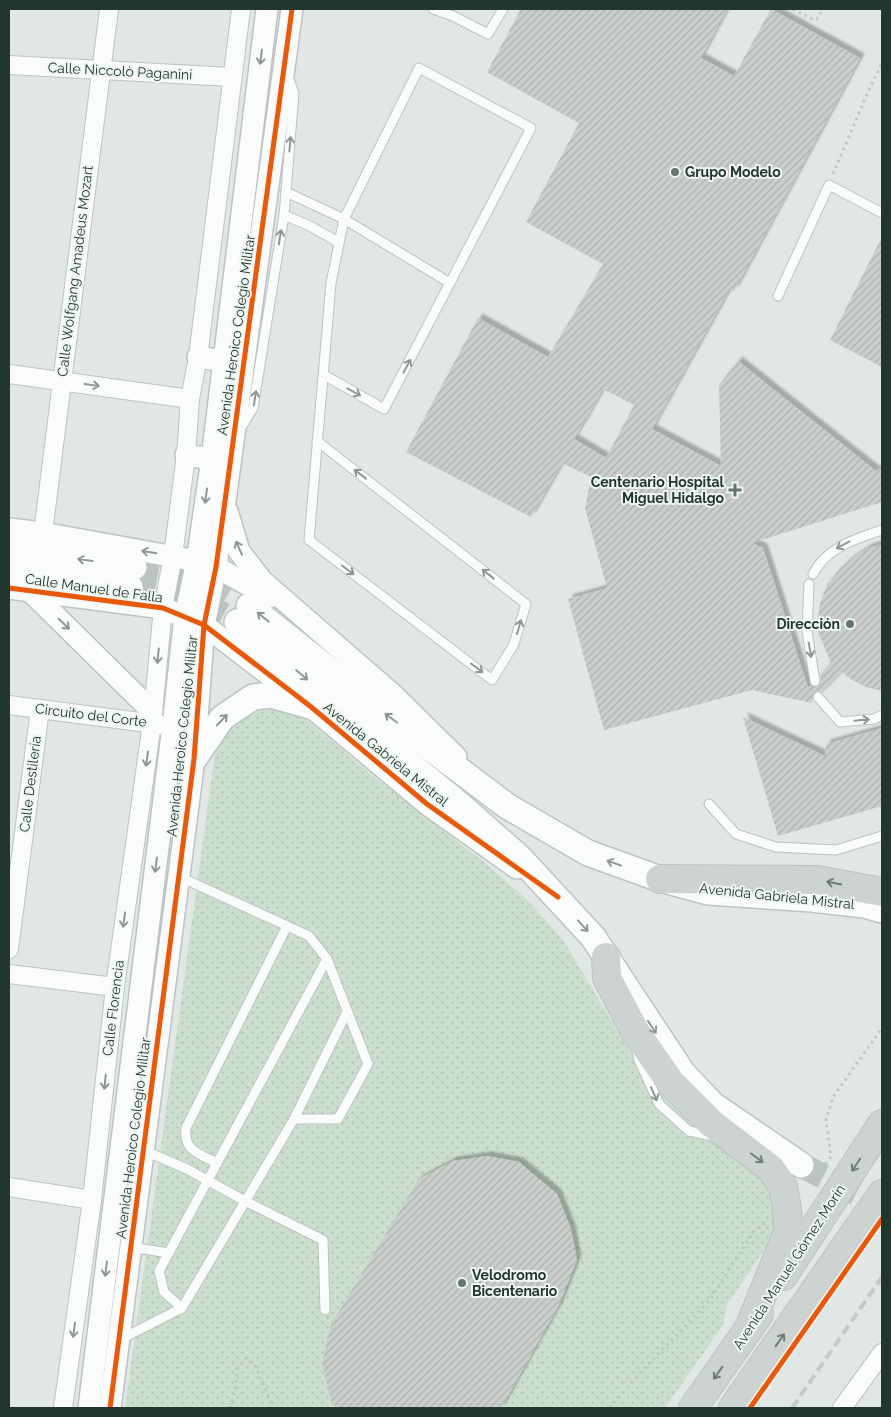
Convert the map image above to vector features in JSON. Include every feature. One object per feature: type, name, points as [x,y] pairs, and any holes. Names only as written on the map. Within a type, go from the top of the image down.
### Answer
[{"type":"main road","points":[[9,550],[132,577],[9,572]]},
{"type":"main road","name":"Avenida Gabriela Mistral","points":[[808,1171],[713,1106],[682,1072],[593,937],[519,856],[243,614],[377,708],[507,806],[588,853],[660,880],[708,892],[812,899],[864,905],[882,910]]},
{"type":"main road","points":[[194,758],[222,718],[253,697],[271,695],[310,706]]},
{"type":"main road","points":[[660,880],[817,880],[882,892]]},
{"type":"main road","points":[[606,957],[607,978],[635,1032],[671,1083],[711,1123],[771,1169],[783,1187],[787,1209],[788,1232],[749,1328]]},
{"type":"main road","name":"Avenida Manuel Gómez Morín","points":[[694,1408],[749,1328],[882,1124]]},
{"type":"main road","points":[[732,1408],[882,1194]]},
{"type":"street","name":"Calle Wolfgang Amadeus Mozart","points":[[43,533],[108,9]]},
{"type":"street","points":[[173,556],[186,455],[190,399],[198,357],[242,9]]},
{"type":"street","name":"Avenida Heroico Colegio Militar","points":[[110,1408],[194,758],[204,624],[212,459],[267,9]]},
{"type":"street","name":"Avenida Heroico Colegio Militar","points":[[89,1408],[173,726],[184,616],[206,564],[224,502],[292,9]]},
{"type":"street","name":"Calle Niccolò Paganini","points":[[9,65],[232,77]]},
{"type":"street","points":[[198,357],[224,361]]},
{"type":"street","points":[[9,374],[190,399]]},
{"type":"street","points":[[186,455],[212,459]]},
{"type":"street","points":[[224,502],[239,551],[262,581],[392,694],[507,806]]},
{"type":"street","points":[[9,529],[43,533],[173,556],[206,564],[294,610]]},
{"type":"street","name":"Calle Florencia","points":[[63,1408],[92,1200],[115,987],[152,717],[163,608],[173,556]]},
{"type":"street","points":[[19,589],[152,717]]},
{"type":"street","name":"Calle Manuel de Falla","points":[[19,589],[163,608],[204,624]]},
{"type":"street","name":"Avenida Gabriela Mistral","points":[[204,624],[310,706],[427,804],[558,897]]},
{"type":"street","name":"Circuito del Corte","points":[[9,704],[40,709],[152,717],[173,726]]},
{"type":"street","name":"Calle Destilería","points":[[9,949],[40,709]]},
{"type":"street","points":[[9,974],[115,987]]},
{"type":"street","points":[[9,1188],[92,1200]]},
{"type":"street","points":[[842,1408],[882,1353]]},
{"type":"lane","points":[[433,9],[455,12],[488,34],[503,9]]},
{"type":"lane","points":[[233,440],[253,408],[284,216],[294,93],[284,67]]},
{"type":"lane","points":[[318,441],[526,604],[514,644],[492,680],[309,540],[331,283],[338,242],[344,219],[419,68],[531,128],[384,409],[324,376]]},
{"type":"lane","points":[[778,296],[829,185],[882,213]]},
{"type":"lane","points":[[286,192],[344,219],[450,283]]},
{"type":"lane","points":[[284,216],[310,226],[338,242]]},
{"type":"lane","points":[[813,574],[818,565],[839,546],[882,530]]},
{"type":"lane","points":[[808,584],[807,632],[815,680]]},
{"type":"lane","points":[[818,697],[840,722],[874,719],[882,716]]},
{"type":"lane","points":[[709,804],[736,834],[776,847],[836,850],[882,836]]},
{"type":"lane","points":[[178,876],[309,936],[327,959],[368,1064],[338,1119],[294,1119]]},
{"type":"lane","points":[[218,1163],[190,1149],[185,1138],[186,1128],[287,926]]},
{"type":"lane","points":[[182,1308],[164,1292],[159,1272],[327,959]]},
{"type":"lane","points":[[118,1340],[182,1308],[294,1119],[347,1012]]},
{"type":"lane","points":[[143,1150],[208,1180],[245,1201],[323,1240],[325,1310]]},
{"type":"lane","points":[[130,1247],[169,1253]]},
{"type":"path","points":[[793,9],[814,20],[817,19],[823,9]]},
{"type":"path","points":[[829,185],[882,63]]},
{"type":"path","points":[[808,1171],[831,1157],[826,1120],[833,1097],[882,1028]]},
{"type":"path","points":[[610,1408],[636,1376],[709,1302],[754,1231],[787,1209]]},
{"type":"path","points":[[230,1408],[235,1389],[237,1369],[246,1358],[256,1367],[273,1408]]},
{"type":"green space","points":[[262,709],[286,710],[307,720],[373,776],[485,863],[532,904],[565,943],[630,1052],[685,1118],[747,1166],[772,1189],[775,1234],[727,1305],[723,1325],[665,1408],[125,1408],[215,754],[225,731],[242,717]]},
{"type":"building","points":[[521,9],[727,9],[701,58],[734,76],[771,9],[860,58],[734,291],[730,288],[652,429],[721,466],[719,385],[738,361],[876,471],[882,467],[882,502],[752,543],[763,548],[808,688],[811,685],[816,687],[819,685],[820,675],[831,663],[818,632],[820,603],[828,582],[830,583],[836,573],[850,560],[868,548],[882,544],[882,691],[866,687],[842,672],[822,693],[817,691],[812,695],[812,703],[752,690],[604,730],[568,599],[607,588],[585,508],[591,477],[562,463],[531,517],[406,452],[478,318],[548,357],[603,264],[526,222],[579,123],[487,72]],"holes":[[[603,389],[634,405],[606,458],[574,439]]]},
{"type":"building","points":[[882,237],[882,367],[830,340]]},
{"type":"building","points":[[743,717],[825,756],[826,744],[882,728],[882,806],[778,836]]},
{"type":"building","name":"Velodromo Bicentenario","points":[[487,1156],[519,1162],[557,1194],[571,1229],[577,1260],[559,1305],[501,1408],[338,1408],[332,1404],[322,1363],[331,1325],[419,1179],[453,1161]]},
{"type":"tunnel","points":[[134,567],[203,580],[249,606]]},
{"type":"tunnel","points":[[130,587],[186,595],[237,622]]},
{"type":"tunnel","points":[[801,1165],[882,1206]]},
{"type":"railway","points":[[792,1408],[882,1277]]},
{"type":"cycle path","points":[[110,1408],[194,759],[204,625],[216,567],[292,9]]},
{"type":"cycle path","points":[[9,588],[163,608],[204,625],[310,706],[427,804],[558,897]]},
{"type":"cycle path","points":[[750,1408],[882,1219]]},
{"type":"place","name":"Grupo Modelo","points":[[675,172]]},
{"type":"place","name":"Centenario Hospital Miguel Hidalgo","points":[[735,490]]},
{"type":"place","name":"Dirección","points":[[850,624]]},
{"type":"place","name":"Velodromo Bicentenario","points":[[462,1283]]}]
